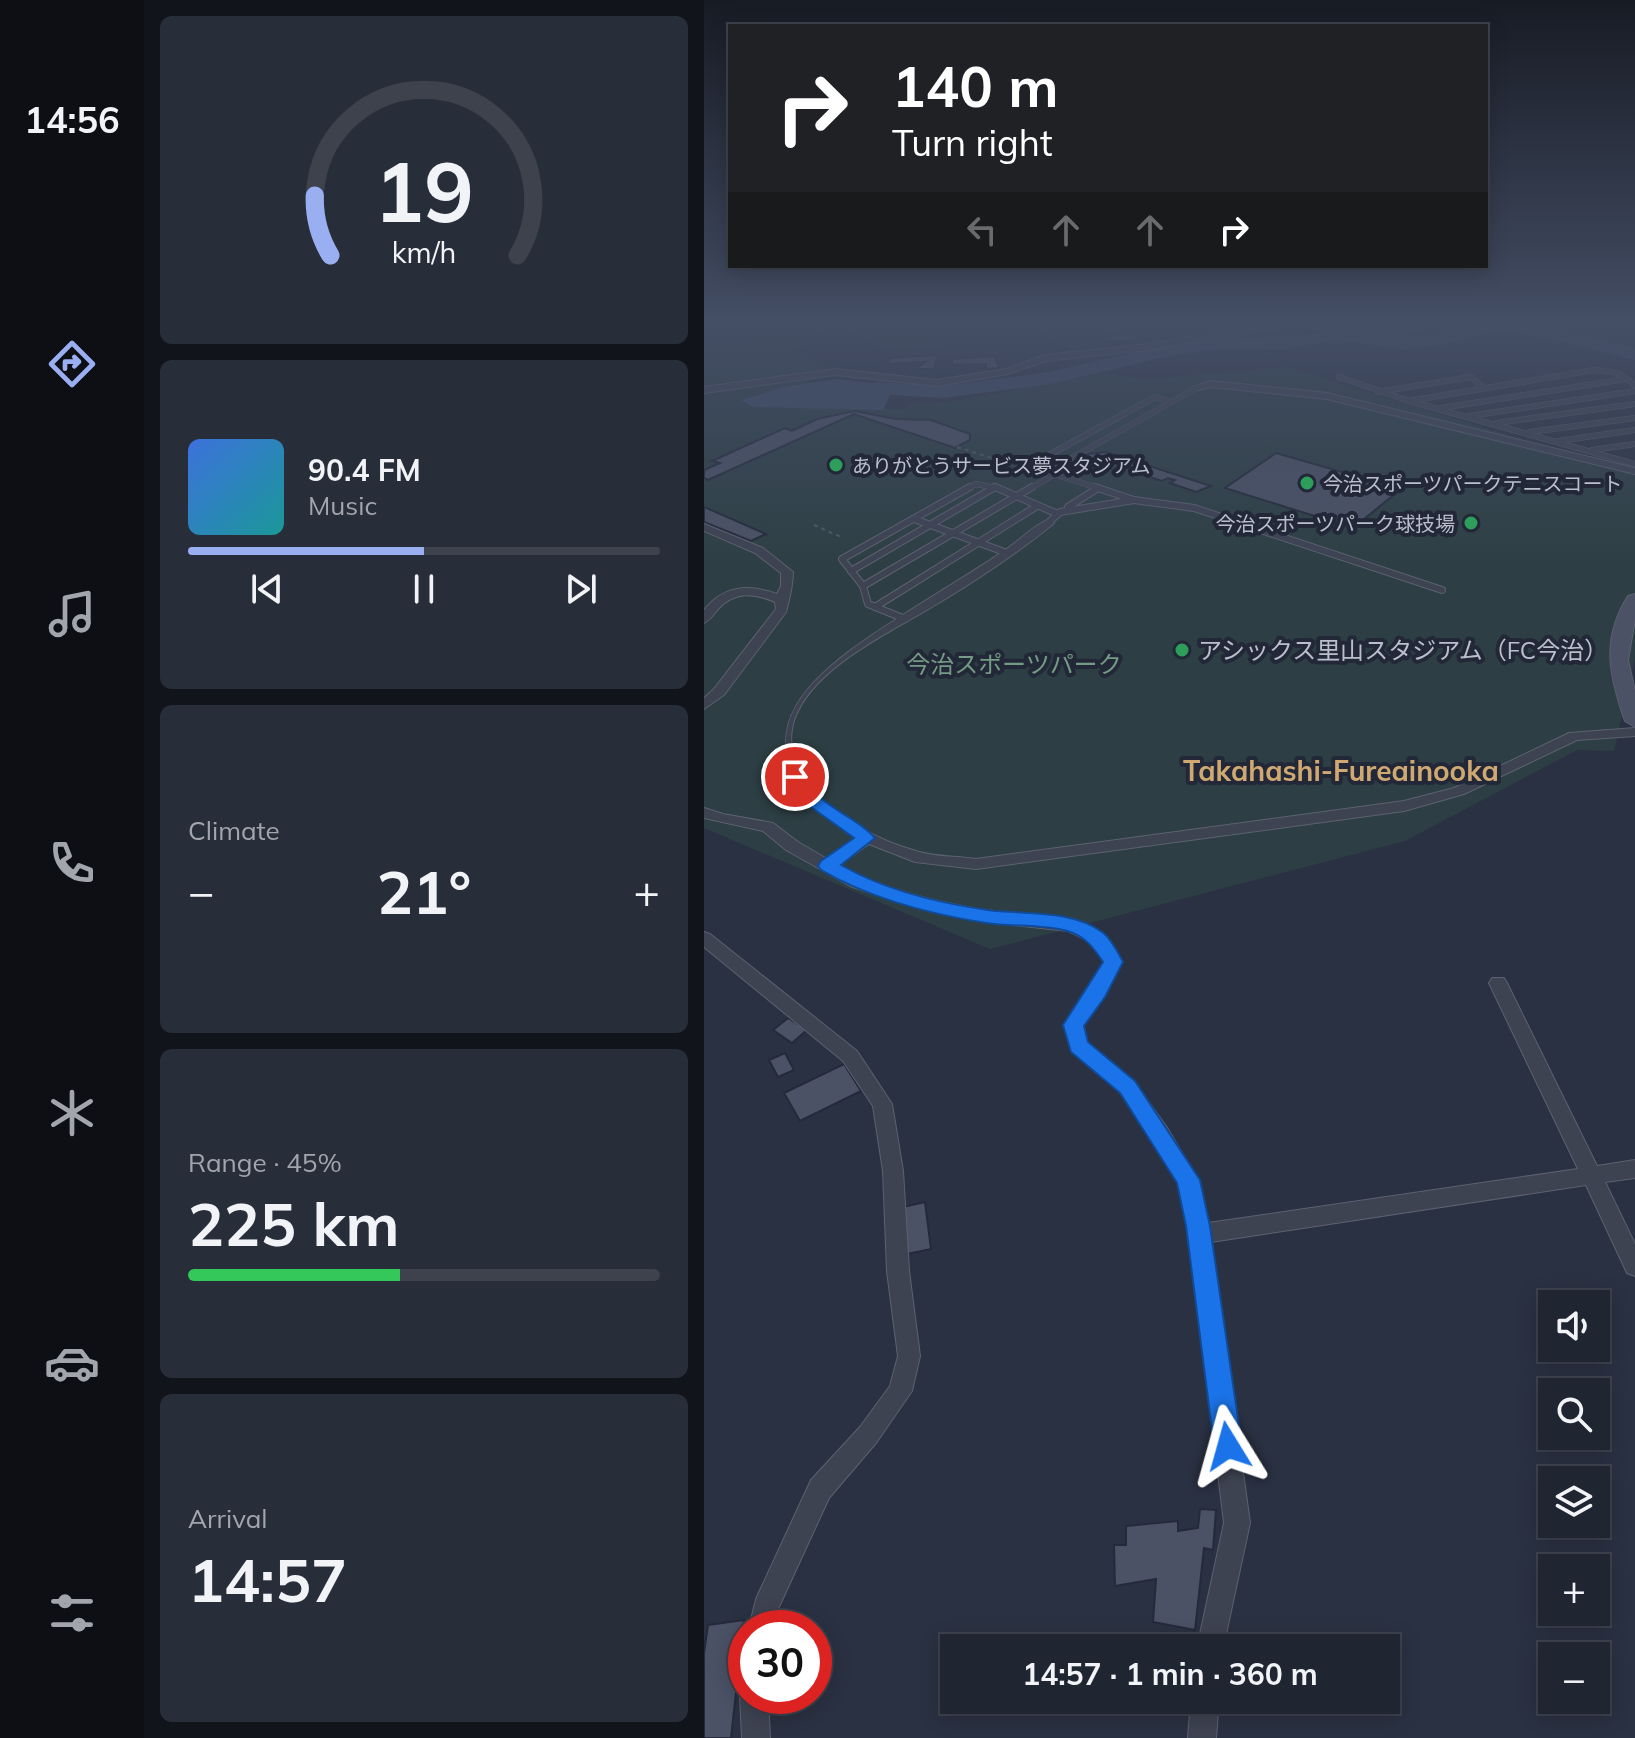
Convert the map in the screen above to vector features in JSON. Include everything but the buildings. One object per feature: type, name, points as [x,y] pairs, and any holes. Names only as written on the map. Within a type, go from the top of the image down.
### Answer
[{"type":"street","points":[[1360,404],[1635,471]]},
{"type":"street","points":[[1055,516],[1007,553],[842,659],[813,684],[793,708],[784,734],[786,754],[795,777],[810,798],[867,838],[915,857],[976,864],[1404,806],[1459,791],[1574,736],[1635,732]]},
{"type":"street","points":[[704,527],[768,554],[787,572],[782,609],[719,692],[704,705]]},
{"type":"street","points":[[704,619],[716,601],[741,590],[762,591],[781,600]]},
{"type":"street","points":[[1635,600],[1622,624],[1616,667],[1635,721]]},
{"type":"street","points":[[704,813],[768,827],[792,846],[856,882],[909,900],[986,916],[1071,925],[1097,938],[1113,962],[1098,992],[1074,1025],[1079,1046],[1127,1087],[1188,1180],[1237,1523],[1213,1634]]},
{"type":"street","points":[[827,866],[867,838]]},
{"type":"street","points":[[704,938],[850,1056],[882,1104],[893,1171],[898,1271],[909,1356],[900,1391],[868,1435],[820,1489],[771,1594],[767,1610]]},
{"type":"street","points":[[1498,983],[1635,1266]]},
{"type":"street","points":[[1198,1234],[1635,1169]]},
{"type":"street","points":[[755,1714],[756,1738]]},
{"type":"street","points":[[1202,1738],[1204,1714]]},
{"type":"lane","points":[[1142,404],[1029,466],[1134,500],[1194,508],[1442,590]]},
{"type":"lane","points":[[863,586],[1167,404]]},
{"type":"lane","points":[[1419,404],[1587,451],[1635,461]]},
{"type":"lane","points":[[1436,409],[1467,404]]},
{"type":"lane","points":[[1464,416],[1537,404]]},
{"type":"lane","points":[[1492,424],[1634,404]]},
{"type":"lane","points":[[1525,433],[1635,418]]},
{"type":"lane","points":[[1553,441],[1635,430]]},
{"type":"lane","points":[[1587,451],[1635,444]]},
{"type":"lane","points":[[905,619],[868,604],[863,586],[842,559],[976,484],[1019,495],[1055,516],[1134,500]]},
{"type":"lane","points":[[851,571],[996,487]]},
{"type":"lane","points":[[1055,516],[1098,488]]},
{"type":"lane","points":[[875,607],[1037,506]]},
{"type":"lane","points":[[914,519],[1007,553]]},
{"type":"path","points":[[957,447],[995,459]]},
{"type":"path","points":[[814,525],[841,537]]},
{"type":"green space","name":"今治スポーツパーク","points":[[704,404],[849,404],[833,409],[902,409],[910,404],[1407,404],[1635,474],[1635,659],[1614,751],[1577,750],[1405,841],[990,949],[704,828]]},
{"type":"water","points":[[748,404],[886,404],[883,410],[753,407]]},
{"type":"place","name":"ありがとうサービス夢スタジアム","points":[[836,465]]},
{"type":"place","name":"今治スポーツパークテニスコート","points":[[1307,483]]},
{"type":"place","name":"今治スポーツパーク球技場","points":[[1471,523]]},
{"type":"place","name":"アシックス里山スタジアム（FC今治）","points":[[1182,650]]},
{"type":"district","name":"Takahashi-Fureainooka","points":[[1341,770]]},
{"type":"route","points":[[795,777],[810,798],[827,813],[867,838],[827,866],[856,882],[909,900],[986,916],[1071,925],[1097,938],[1113,962],[1098,992],[1074,1025],[1079,1046],[1127,1087],[1188,1180],[1198,1226],[1228,1446]]}]
